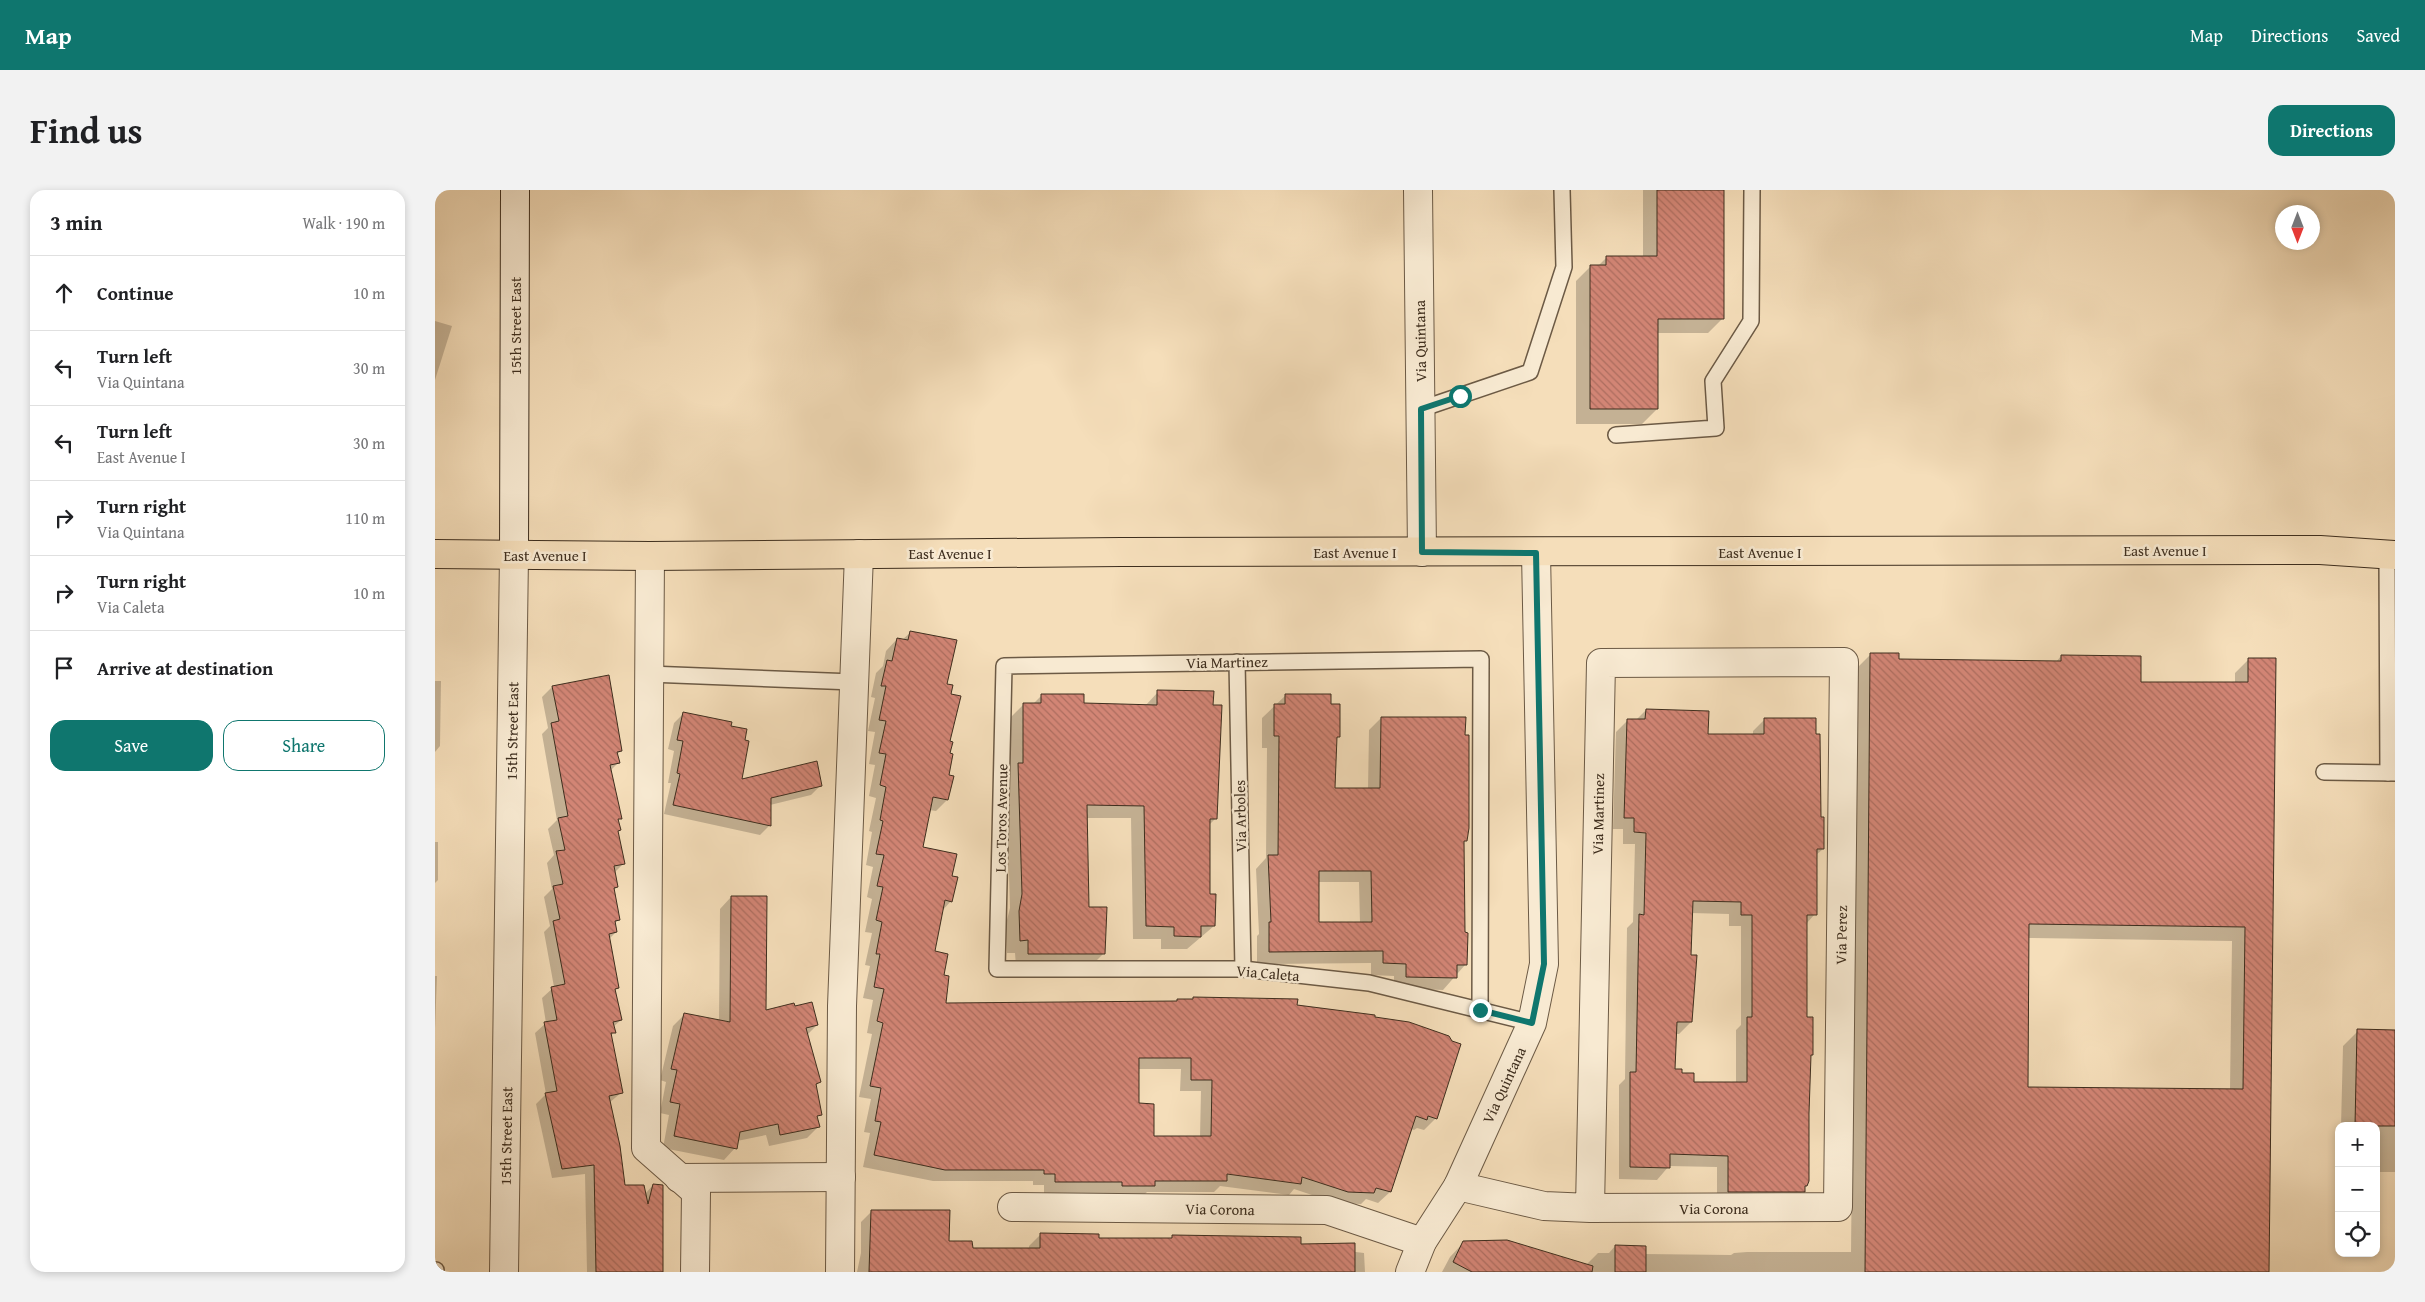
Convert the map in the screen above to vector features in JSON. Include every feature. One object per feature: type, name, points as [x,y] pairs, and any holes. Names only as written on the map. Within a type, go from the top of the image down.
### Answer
[{"type":"main road","name":"East Avenue I","points":[[435,554],[650,556],[2321,550],[2391,555]]},
{"type":"street","name":"15th Street East","points":[[504,1272],[514,554],[515,190]]},
{"type":"street","name":"Via Quintana","points":[[1418,190],[1422,552]]},
{"type":"street","name":"Via Quintana","points":[[1410,1272],[1422,1242],[1458,1186],[1532,1023],[1544,964],[1536,553]]},
{"type":"street","points":[[840,1272],[843,996],[859,554]]},
{"type":"street","points":[[650,556],[646,1148],[696,1192],[695,1272]]},
{"type":"street","name":"Via Perez","points":[[1838,1207],[1844,662]]},
{"type":"street","name":"Via Martinez","points":[[1590,1208],[1601,664],[1844,662]]},
{"type":"street","points":[[679,1178],[841,1177]]},
{"type":"street","name":"Via Corona","points":[[1458,1186],[1544,1206],[1590,1208],[1838,1207]]},
{"type":"street","name":"Via Corona","points":[[1012,1207],[1327,1210],[1422,1242]]},
{"type":"lane","points":[[1421,409],[1529,372],[1564,267],[1562,190]]},
{"type":"lane","points":[[1616,435],[1716,428],[1713,381],[1751,321],[1752,190]]},
{"type":"lane","points":[[2324,772],[2392,773],[2391,555]]},
{"type":"lane","name":"Via Martinez","points":[[1004,666],[1481,659],[1480,1010]]},
{"type":"lane","name":"Via Arboles","points":[[1237,662],[1243,969]]},
{"type":"lane","name":"Los Toros Avenue","points":[[997,969],[1004,666]]},
{"type":"lane","points":[[649,674],[854,682]]},
{"type":"lane","name":"Via Caleta","points":[[997,969],[1243,969],[1369,983],[1532,1023]]},
{"type":"building","points":[[1657,190],[1724,190],[1724,319],[1658,319],[1658,409],[1590,409],[1590,265],[1606,265],[1606,256],[1657,256]]},
{"type":"building","points":[[910,631],[957,640],[947,684],[953,685],[951,694],[961,696],[950,741],[953,742],[950,753],[953,754],[949,775],[954,776],[948,800],[933,797],[923,847],[957,854],[952,876],[958,877],[952,902],[945,900],[935,951],[948,954],[944,975],[949,976],[946,1003],[1177,1001],[1177,999],[1193,999],[1193,997],[1298,999],[1297,1005],[1375,1015],[1375,1017],[1409,1022],[1449,1036],[1452,1041],[1461,1044],[1437,1119],[1428,1116],[1427,1120],[1416,1116],[1391,1192],[1376,1188],[1374,1193],[1348,1192],[1302,1177],[1301,1184],[1227,1174],[1227,1181],[1155,1181],[1155,1186],[1122,1186],[1122,1182],[1055,1182],[1055,1174],[1044,1174],[1044,1170],[945,1170],[874,1155],[881,1122],[875,1121],[881,1088],[870,1086],[883,1023],[877,1021],[884,989],[874,987],[880,954],[876,954],[882,922],[876,920],[883,887],[877,886],[884,855],[876,854],[883,821],[880,820],[886,787],[880,785],[886,754],[879,753],[886,721],[879,720],[886,686],[881,686],[887,660],[892,661],[897,638],[908,640]],"holes":[[[1139,1058],[1191,1058],[1191,1080],[1212,1080],[1211,1136],[1154,1136],[1154,1104],[1139,1103]]]},
{"type":"building","points":[[1870,653],[1899,653],[1899,659],[2061,661],[2061,655],[2141,656],[2141,682],[2248,682],[2248,658],[2276,658],[2269,1272],[1865,1272]],"holes":[[[2029,924],[2245,927],[2243,1089],[2028,1087]]]},
{"type":"building","points":[[609,675],[622,751],[617,752],[620,763],[610,765],[622,819],[618,819],[621,830],[618,831],[625,864],[614,866],[618,887],[614,888],[620,920],[615,921],[617,932],[609,934],[619,988],[615,989],[622,1020],[613,1022],[616,1033],[611,1033],[623,1093],[609,1096],[620,1146],[625,1185],[644,1185],[648,1204],[653,1184],[663,1185],[663,1272],[596,1272],[594,1165],[562,1169],[545,1093],[557,1091],[544,1022],[557,1020],[551,987],[565,984],[553,921],[560,919],[553,886],[563,884],[556,851],[565,850],[558,818],[568,816],[551,723],[559,721],[552,686]]},
{"type":"building","points":[[1157,690],[1214,691],[1213,705],[1222,705],[1217,819],[1210,819],[1210,894],[1216,894],[1215,926],[1201,926],[1201,937],[1174,936],[1174,927],[1146,926],[1144,806],[1087,805],[1089,907],[1107,907],[1105,954],[1028,954],[1028,940],[1020,941],[1019,911],[1022,894],[1018,763],[1023,763],[1023,703],[1041,703],[1041,694],[1084,694],[1084,703],[1157,705]]},
{"type":"building","points":[[1285,694],[1331,694],[1331,704],[1340,704],[1340,737],[1337,737],[1335,788],[1380,788],[1381,717],[1466,717],[1465,735],[1469,735],[1469,828],[1467,841],[1464,841],[1465,932],[1468,933],[1467,965],[1457,965],[1457,978],[1406,977],[1406,964],[1383,963],[1383,951],[1269,952],[1269,922],[1271,922],[1268,855],[1278,855],[1279,736],[1274,736],[1274,704],[1285,704]],"holes":[[[1319,871],[1371,871],[1372,922],[1319,922]]]},
{"type":"building","points":[[1646,709],[1709,711],[1708,734],[1764,734],[1764,718],[1816,718],[1816,734],[1820,734],[1821,817],[1824,817],[1824,849],[1817,849],[1817,915],[1807,915],[1807,1017],[1813,1017],[1813,1055],[1811,1055],[1809,1113],[1809,1181],[1807,1186],[1805,1186],[1805,1192],[1728,1192],[1728,1156],[1670,1154],[1670,1168],[1630,1167],[1630,1072],[1636,1072],[1639,914],[1644,915],[1646,833],[1634,832],[1634,818],[1624,818],[1627,719],[1645,719]],"holes":[[[1693,901],[1741,902],[1741,915],[1752,915],[1752,1017],[1747,1017],[1747,1082],[1694,1082],[1694,1073],[1682,1073],[1682,1069],[1675,1069],[1677,1022],[1692,1022],[1697,955],[1691,955]]]},
{"type":"building","points":[[683,712],[732,722],[731,726],[747,729],[745,740],[749,741],[742,779],[817,761],[822,786],[771,798],[771,826],[673,805],[680,774],[677,773],[683,741],[677,740]]},
{"type":"building","points":[[731,896],[767,896],[766,1010],[794,1003],[795,1006],[812,1002],[818,1025],[806,1028],[821,1082],[816,1084],[822,1115],[817,1116],[820,1127],[780,1135],[778,1124],[740,1132],[737,1149],[674,1136],[680,1104],[670,1102],[677,1070],[671,1069],[684,1013],[730,1022]]},
{"type":"building","points":[[2357,1029],[2395,1030],[2395,1126],[2380,1126],[2380,1122],[2355,1122]]},
{"type":"building","points":[[871,1210],[950,1210],[949,1241],[972,1241],[973,1248],[1040,1248],[1040,1233],[1099,1234],[1099,1238],[1172,1238],[1172,1235],[1301,1237],[1301,1244],[1355,1243],[1355,1272],[869,1272]]},
{"type":"building","points":[[1507,1240],[1593,1266],[1592,1272],[1472,1272],[1453,1262],[1463,1241]]},
{"type":"building","points":[[1615,1245],[1646,1246],[1646,1272],[1615,1272]]},
{"type":"route","points":[[1460,396],[1421,409],[1422,552],[1536,553],[1544,964],[1532,1023],[1480,1010]]}]
